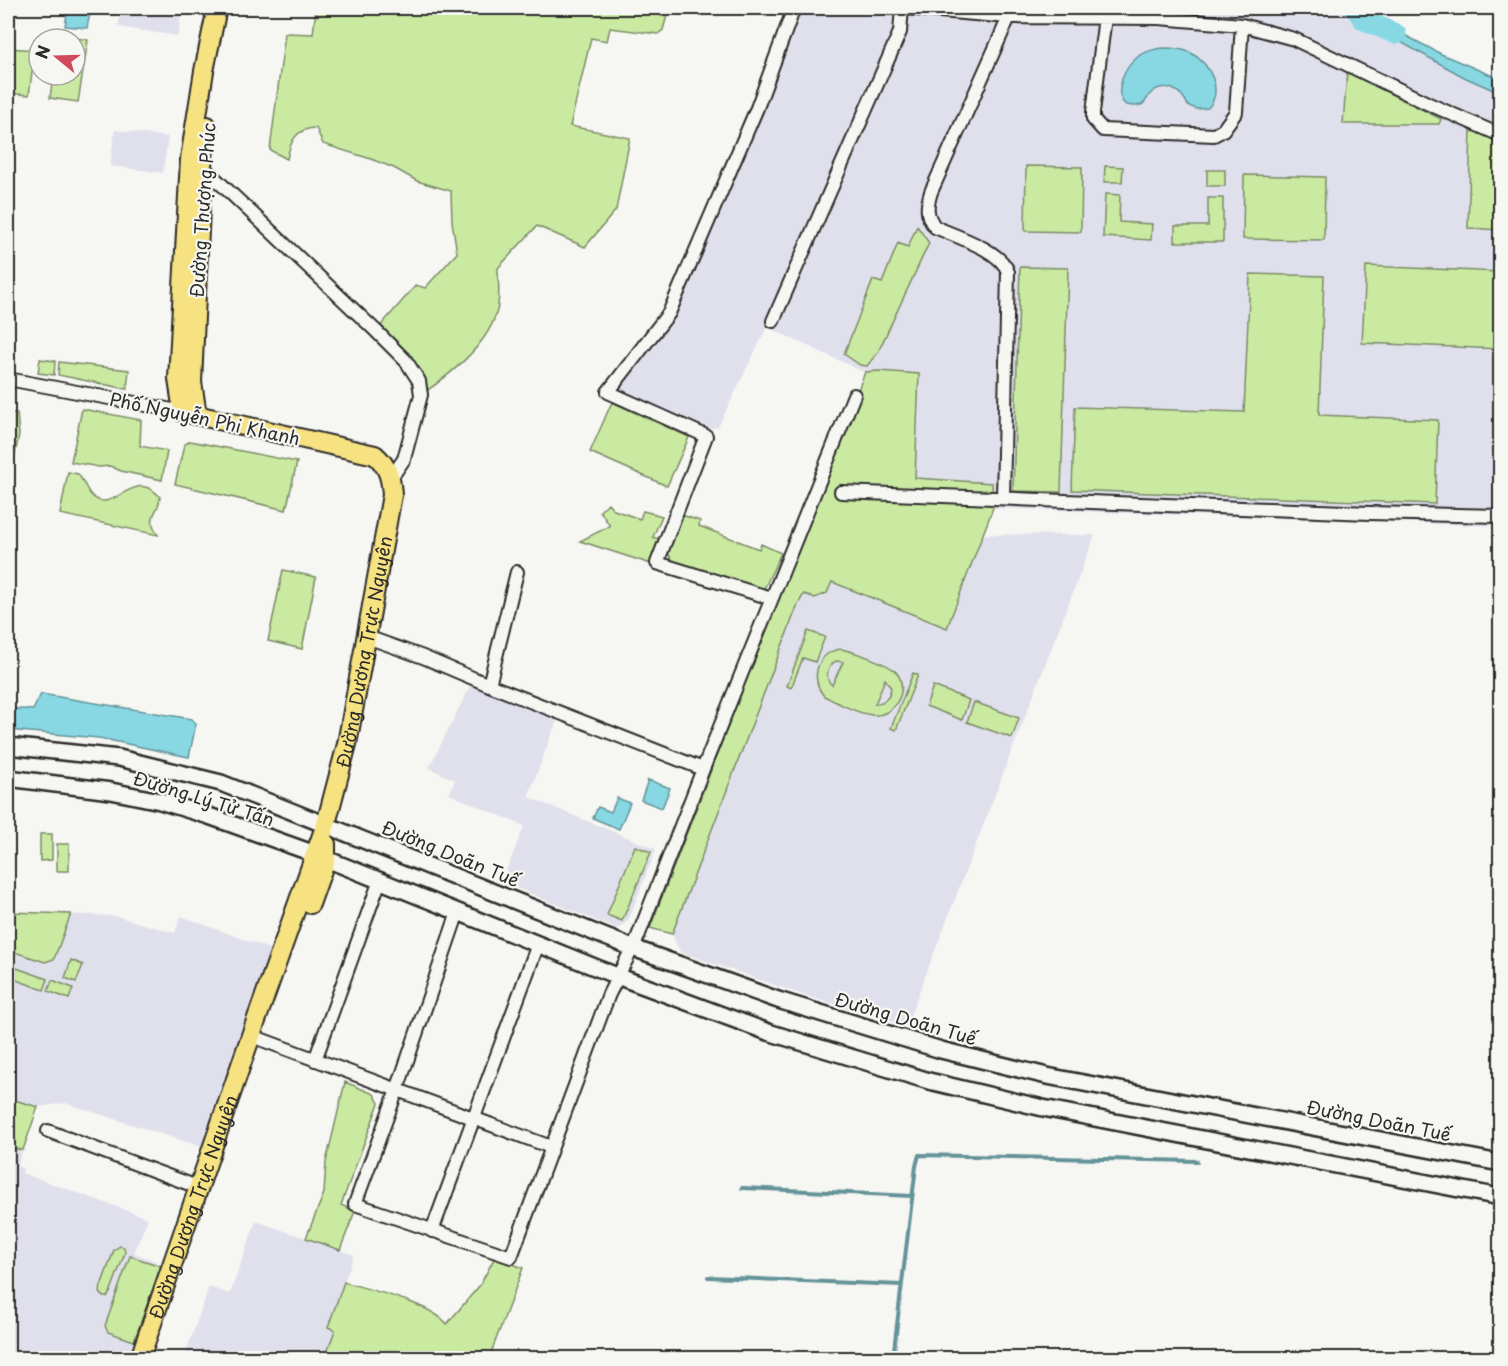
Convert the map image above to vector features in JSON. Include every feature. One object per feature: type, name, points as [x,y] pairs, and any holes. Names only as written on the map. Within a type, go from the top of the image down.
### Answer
[{"type":"main road","name":"Đường Thượng Phúc","points":[[190,413],[196,162],[204,71],[217,8]]},
{"type":"main road","name":"Đường Thượng Phúc","points":[[196,162],[228,8]]},
{"type":"main road","name":"Phố Nguyễn Phi Khanh","points":[[190,413],[375,455],[385,466],[391,478]]},
{"type":"main road","name":"Đường Dương Trực Nguyên","points":[[244,1054],[263,1036],[320,857],[346,744],[367,637],[390,511],[391,478]]},
{"type":"main road","name":"Đường Dương Trực Nguyên","points":[[140,1359],[244,1054],[320,857]]},
{"type":"street","points":[[771,598],[657,562],[706,436],[608,392],[669,314],[757,108],[794,8]]},
{"type":"street","points":[[773,321],[900,32],[903,8],[1009,17],[1105,18],[1159,13],[1242,25],[1294,39],[1429,104],[1500,135]]},
{"type":"street","points":[[1003,498],[1008,272],[998,257],[935,227],[930,221],[927,205],[1009,17]]},
{"type":"street","points":[[1105,18],[1092,112],[1093,118],[1103,130],[1214,135],[1222,130],[1236,111],[1242,25]]},
{"type":"street","points":[[196,162],[383,338],[405,360],[419,381],[421,395],[404,459],[391,478]]},
{"type":"street","name":"Phố Nguyễn Phi Khanh","points":[[8,379],[190,413]]},
{"type":"street","points":[[458,912],[355,1204],[511,1257],[617,976],[633,948],[854,395]]},
{"type":"street","points":[[841,492],[1500,516]]},
{"type":"street","points":[[489,686],[516,572]]},
{"type":"street","points":[[367,637],[423,657],[489,686],[703,769]]},
{"type":"street","points":[[8,746],[8,753]]},
{"type":"street","name":"Đường Lý Tử Tấn","points":[[8,746],[119,758],[170,769],[221,783],[326,824]]},
{"type":"street","name":"Đường Lý Tử Tấn","points":[[8,778],[111,791],[160,801],[209,816],[320,857]]},
{"type":"street","name":"Đường Doãn Tuế","points":[[326,824],[633,948],[778,1000],[941,1050],[1047,1076],[1500,1163]]},
{"type":"street","points":[[320,857],[617,976],[768,1032],[929,1081],[1043,1108],[1500,1197]]},
{"type":"street","points":[[315,1060],[380,880]]},
{"type":"street","points":[[432,1231],[538,944]]},
{"type":"street","points":[[260,1039],[551,1147]]},
{"type":"street","points":[[48,1131],[200,1188]]},
{"type":"shaded area","points":[[121,8],[182,8],[178,36],[118,27]]},
{"type":"shaded area","points":[[801,8],[1359,8],[1377,29],[1464,77],[1500,93],[1500,526],[823,502],[879,379],[767,327],[718,427],[707,429],[623,393],[620,385],[677,314]]},
{"type":"shaded area","points":[[115,130],[168,137],[163,173],[110,166]]},
{"type":"shaded area","points":[[890,534],[1095,535],[906,1026],[803,995],[680,952],[672,934],[798,604],[806,590]]},
{"type":"shaded area","points":[[473,680],[558,717],[528,797],[656,849],[628,921],[617,929],[502,882],[524,826],[449,794],[455,780],[429,768]]},
{"type":"shaded area","points":[[8,912],[116,916],[175,933],[181,916],[270,949],[202,1147],[65,1103],[38,1107],[8,1098]]},
{"type":"shaded area","points":[[8,1148],[23,1150],[17,1166],[23,1169],[22,1173],[148,1218],[134,1253],[163,1264],[130,1358],[8,1358]]},
{"type":"shaded area","points":[[256,1221],[354,1255],[328,1326],[335,1329],[324,1358],[317,1355],[316,1358],[184,1358],[209,1287],[230,1294]]},
{"type":"green space","points":[[316,8],[669,8],[663,30],[658,34],[610,28],[607,41],[591,38],[570,126],[630,138],[616,210],[585,247],[537,226],[498,268],[498,309],[491,326],[475,350],[454,370],[421,395],[419,381],[376,331],[416,285],[425,288],[457,253],[452,221],[451,191],[417,181],[394,168],[371,159],[323,144],[316,128],[303,130],[295,137],[287,159],[270,150],[285,33],[313,34]]},
{"type":"green space","points":[[8,48],[27,49],[29,95],[8,93]]},
{"type":"green space","points":[[1347,72],[1441,119],[1439,124],[1343,124]]},
{"type":"green space","points":[[51,87],[80,87],[78,102],[50,98]]},
{"type":"green space","points":[[1471,129],[1500,141],[1500,230],[1468,228]]},
{"type":"green space","points":[[1026,166],[1082,167],[1081,232],[1025,231]]},
{"type":"green space","points":[[1105,166],[1123,167],[1122,182],[1104,182]]},
{"type":"green space","points":[[1207,170],[1225,170],[1225,186],[1207,186]]},
{"type":"green space","points":[[1244,175],[1325,177],[1324,240],[1243,239]]},
{"type":"green space","points":[[1105,194],[1120,195],[1119,222],[1152,224],[1151,240],[1103,237]]},
{"type":"green space","points":[[1208,198],[1223,198],[1223,242],[1175,242],[1175,226],[1208,226]]},
{"type":"green space","points":[[917,226],[929,243],[878,352],[867,366],[860,365],[844,354],[873,280],[882,283],[898,243],[908,247]]},
{"type":"green space","points":[[1366,266],[1500,272],[1500,349],[1362,343]]},
{"type":"green space","points":[[1020,267],[1068,268],[1061,492],[1013,491]]},
{"type":"green space","points":[[1250,274],[1324,276],[1319,415],[1438,420],[1435,504],[1072,490],[1075,407],[1244,412]]},
{"type":"green space","points":[[40,359],[55,361],[54,375],[38,373]]},
{"type":"green space","points":[[59,362],[129,370],[127,389],[58,375]]},
{"type":"green space","points":[[865,372],[919,374],[915,478],[992,483],[993,508],[947,628],[832,582],[827,593],[815,598],[804,594],[798,604],[672,934],[650,928]]},
{"type":"green space","points":[[612,402],[689,437],[667,486],[590,452]]},
{"type":"green space","points":[[82,409],[141,420],[140,446],[167,451],[162,480],[121,471],[110,466],[99,467],[71,462]]},
{"type":"green space","points":[[8,413],[17,413],[19,435],[8,487]]},
{"type":"green space","points":[[190,441],[297,462],[286,510],[175,484],[184,445]]},
{"type":"green space","points":[[68,472],[78,474],[91,495],[99,500],[107,501],[141,486],[150,489],[160,497],[153,519],[158,535],[60,514]]},
{"type":"green space","points":[[608,503],[614,510],[640,519],[643,511],[662,516],[653,537],[662,540],[651,564],[580,541],[610,526],[600,511]]},
{"type":"green space","points":[[679,514],[700,521],[699,526],[759,549],[761,544],[781,553],[764,589],[758,591],[674,563],[666,550]]},
{"type":"green space","points":[[283,570],[316,577],[302,649],[268,641]]},
{"type":"green space","points":[[808,631],[825,637],[815,662],[803,658],[791,688],[787,686]]},
{"type":"green space","points":[[841,649],[862,655],[893,669],[901,680],[902,688],[893,708],[880,715],[866,714],[824,696],[819,689],[816,674],[821,660],[833,651]],"holes":[[[836,661],[843,662],[832,685],[828,679],[828,673],[830,666]],[[885,679],[891,688],[889,696],[882,703],[875,704]]]},
{"type":"green space","points":[[913,673],[918,675],[896,730],[891,728]]},
{"type":"green space","points":[[933,686],[969,700],[962,720],[926,706]]},
{"type":"green space","points":[[974,702],[1019,718],[1012,738],[967,722]]},
{"type":"green space","points":[[40,834],[52,834],[52,860],[40,861]]},
{"type":"green space","points":[[57,844],[69,844],[69,871],[57,871]]},
{"type":"green space","points":[[635,846],[651,852],[622,921],[607,915]]},
{"type":"green space","points":[[8,912],[71,914],[54,959],[45,962],[8,950]]},
{"type":"green space","points":[[71,960],[83,965],[76,982],[65,978]]},
{"type":"green space","points":[[8,965],[48,979],[44,990],[8,977]]},
{"type":"green space","points":[[52,980],[73,988],[69,999],[48,991]]},
{"type":"green space","points":[[345,1082],[374,1094],[379,1103],[341,1205],[355,1211],[340,1250],[306,1238],[324,1193],[326,1162]]},
{"type":"green space","points":[[8,1098],[38,1107],[23,1150],[8,1148]]},
{"type":"green space","points":[[120,1246],[124,1247],[125,1253],[110,1293],[107,1297],[103,1297],[100,1292],[101,1286],[114,1250]]},
{"type":"green space","points":[[130,1256],[161,1266],[134,1341],[108,1332],[105,1326]]},
{"type":"green space","points":[[495,1257],[523,1268],[489,1358],[325,1358],[335,1330],[328,1327],[344,1282],[414,1304],[439,1316],[447,1324],[480,1285]]},
{"type":"water","points":[[68,8],[91,8],[87,28],[65,26]]},
{"type":"water","points":[[1359,8],[1368,8],[1385,25],[1441,54],[1500,79],[1500,93],[1464,77],[1377,29]]},
{"type":"water","points":[[1163,48],[1191,53],[1209,70],[1213,78],[1215,93],[1208,108],[1197,109],[1188,106],[1182,95],[1167,87],[1155,90],[1139,106],[1126,105],[1122,100],[1120,86],[1130,65],[1140,55]]},
{"type":"water","points":[[41,694],[192,719],[196,724],[189,757],[99,738],[8,730],[8,708],[33,710]]},
{"type":"water","points":[[648,780],[670,788],[662,808],[641,800]]},
{"type":"water","points":[[617,798],[630,803],[619,829],[593,818],[598,807],[611,812]]},
{"type":"waterway","points":[[1355,8],[1364,20],[1396,34]]},
{"type":"waterway","points":[[893,1358],[919,1155],[1197,1161]]},
{"type":"waterway","points":[[742,1188],[912,1196]]},
{"type":"waterway","points":[[708,1277],[902,1285]]}]
